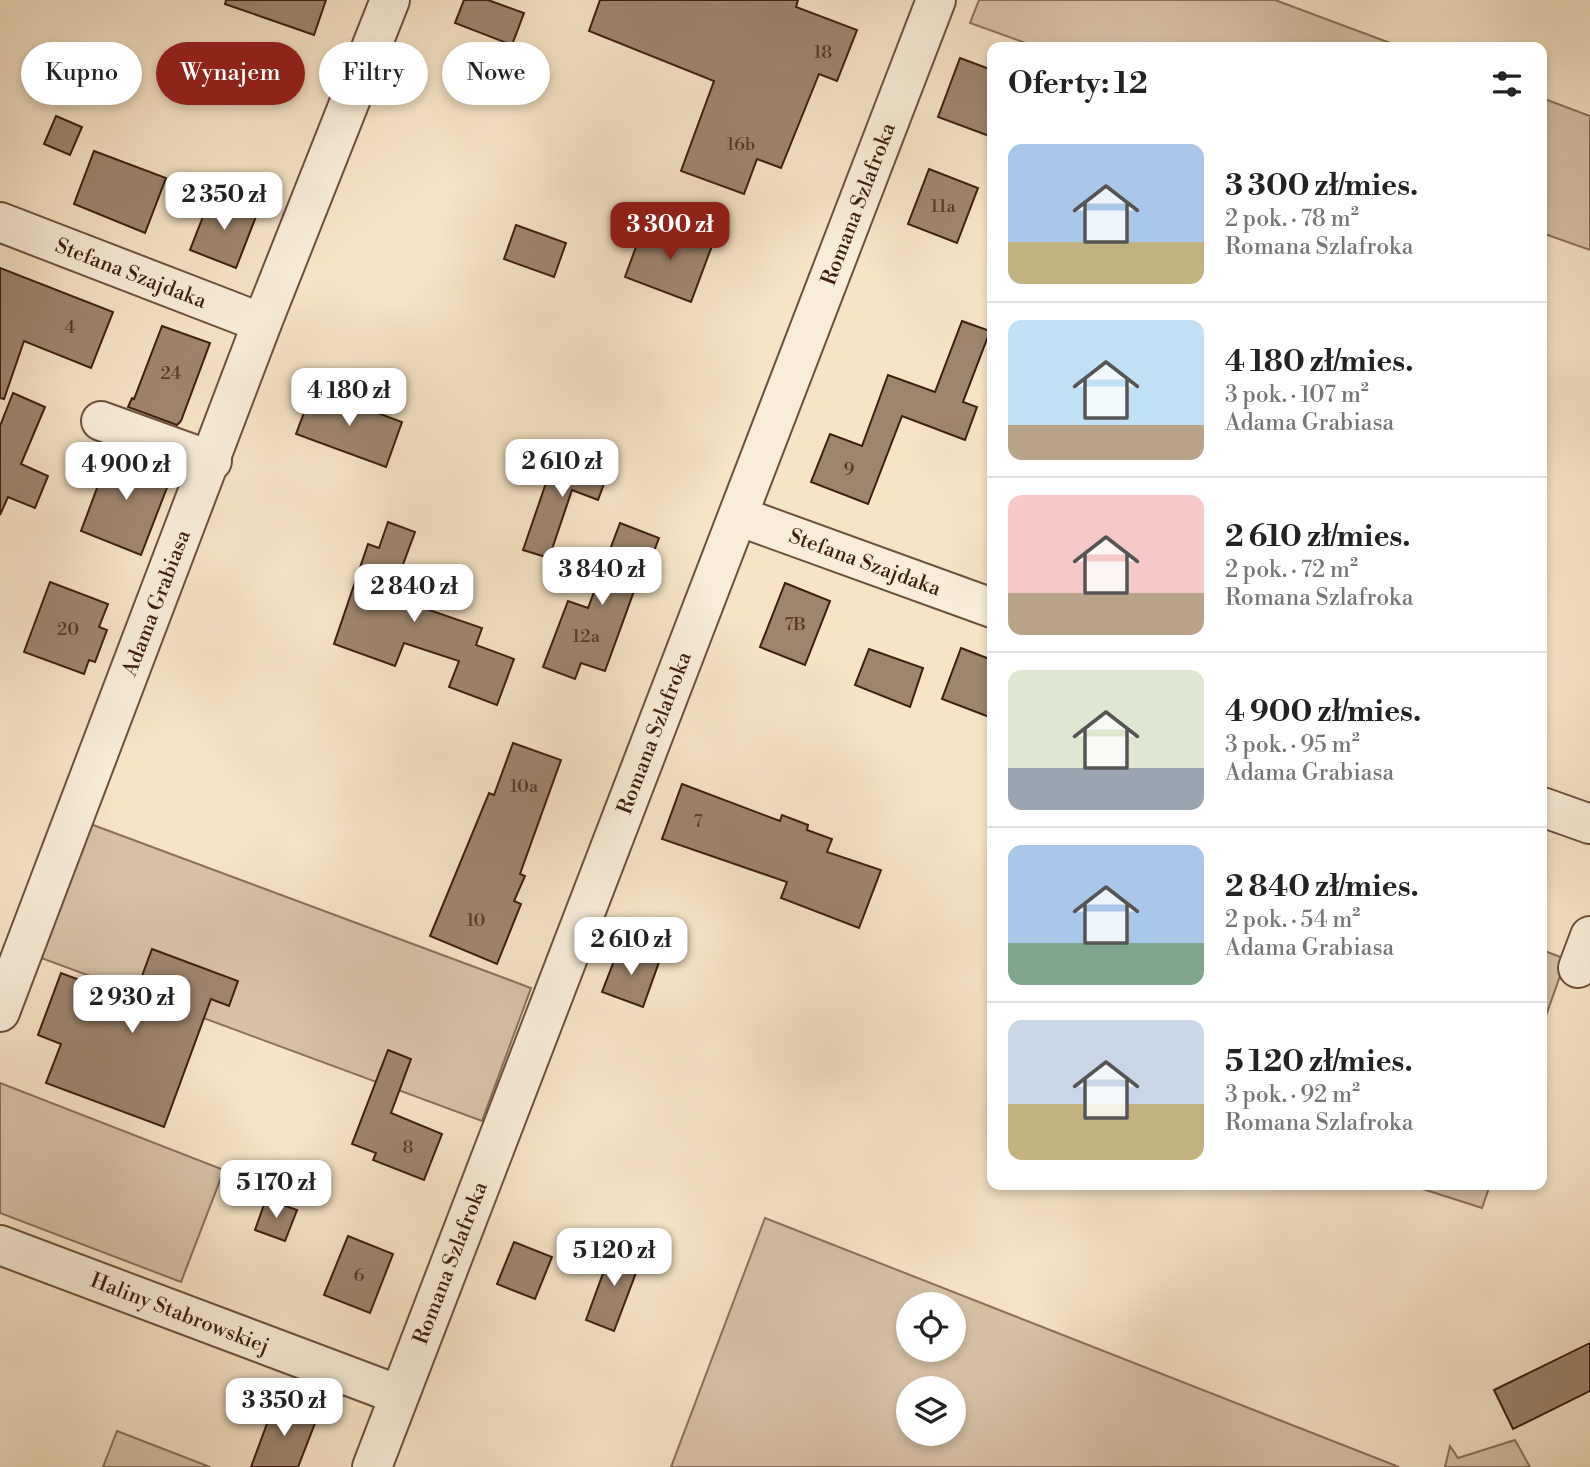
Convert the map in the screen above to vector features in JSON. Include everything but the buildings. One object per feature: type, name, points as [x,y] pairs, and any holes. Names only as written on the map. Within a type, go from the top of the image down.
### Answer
[{"type":"street","name":"Adama Grabiasa","points":[[0,1012],[212,461],[262,323],[390,0]]},
{"type":"street","name":"Romana Szlafroka","points":[[372,1467],[936,0]]},
{"type":"street","name":"Stefana Szajdaka","points":[[0,222],[262,323]]},
{"type":"street","points":[[101,421],[212,461]]},
{"type":"street","name":"Stefana Szajdaka","points":[[738,516],[987,606]]},
{"type":"street","points":[[1547,809],[1590,824]]},
{"type":"street","name":"Haliny Stabrowskiej","points":[[0,1245],[400,1395]]},
{"type":"shaded area","points":[[979,0],[1275,0],[1388,42],[1023,42],[970,23]]},
{"type":"shaded area","points":[[1547,100],[1590,116],[1590,250],[1547,235]]},
{"type":"shaded area","points":[[85,822],[531,988],[482,1121],[33,955]]},
{"type":"shaded area","points":[[1547,952],[1566,959],[1547,1013]]},
{"type":"shaded area","points":[[0,1083],[224,1170],[181,1282],[0,1213]]},
{"type":"shaded area","points":[[1426,1190],[1488,1190],[1482,1208]]},
{"type":"shaded area","points":[[765,1218],[953,1292],[896,1292],[896,1362],[966,1362],[966,1297],[1399,1467],[671,1467]]},
{"type":"shaded area","points":[[117,1431],[210,1467],[103,1467]]},
{"type":"shaded area","points":[[1515,1440],[1530,1467],[1445,1467],[1450,1446],[1458,1458]]}]
